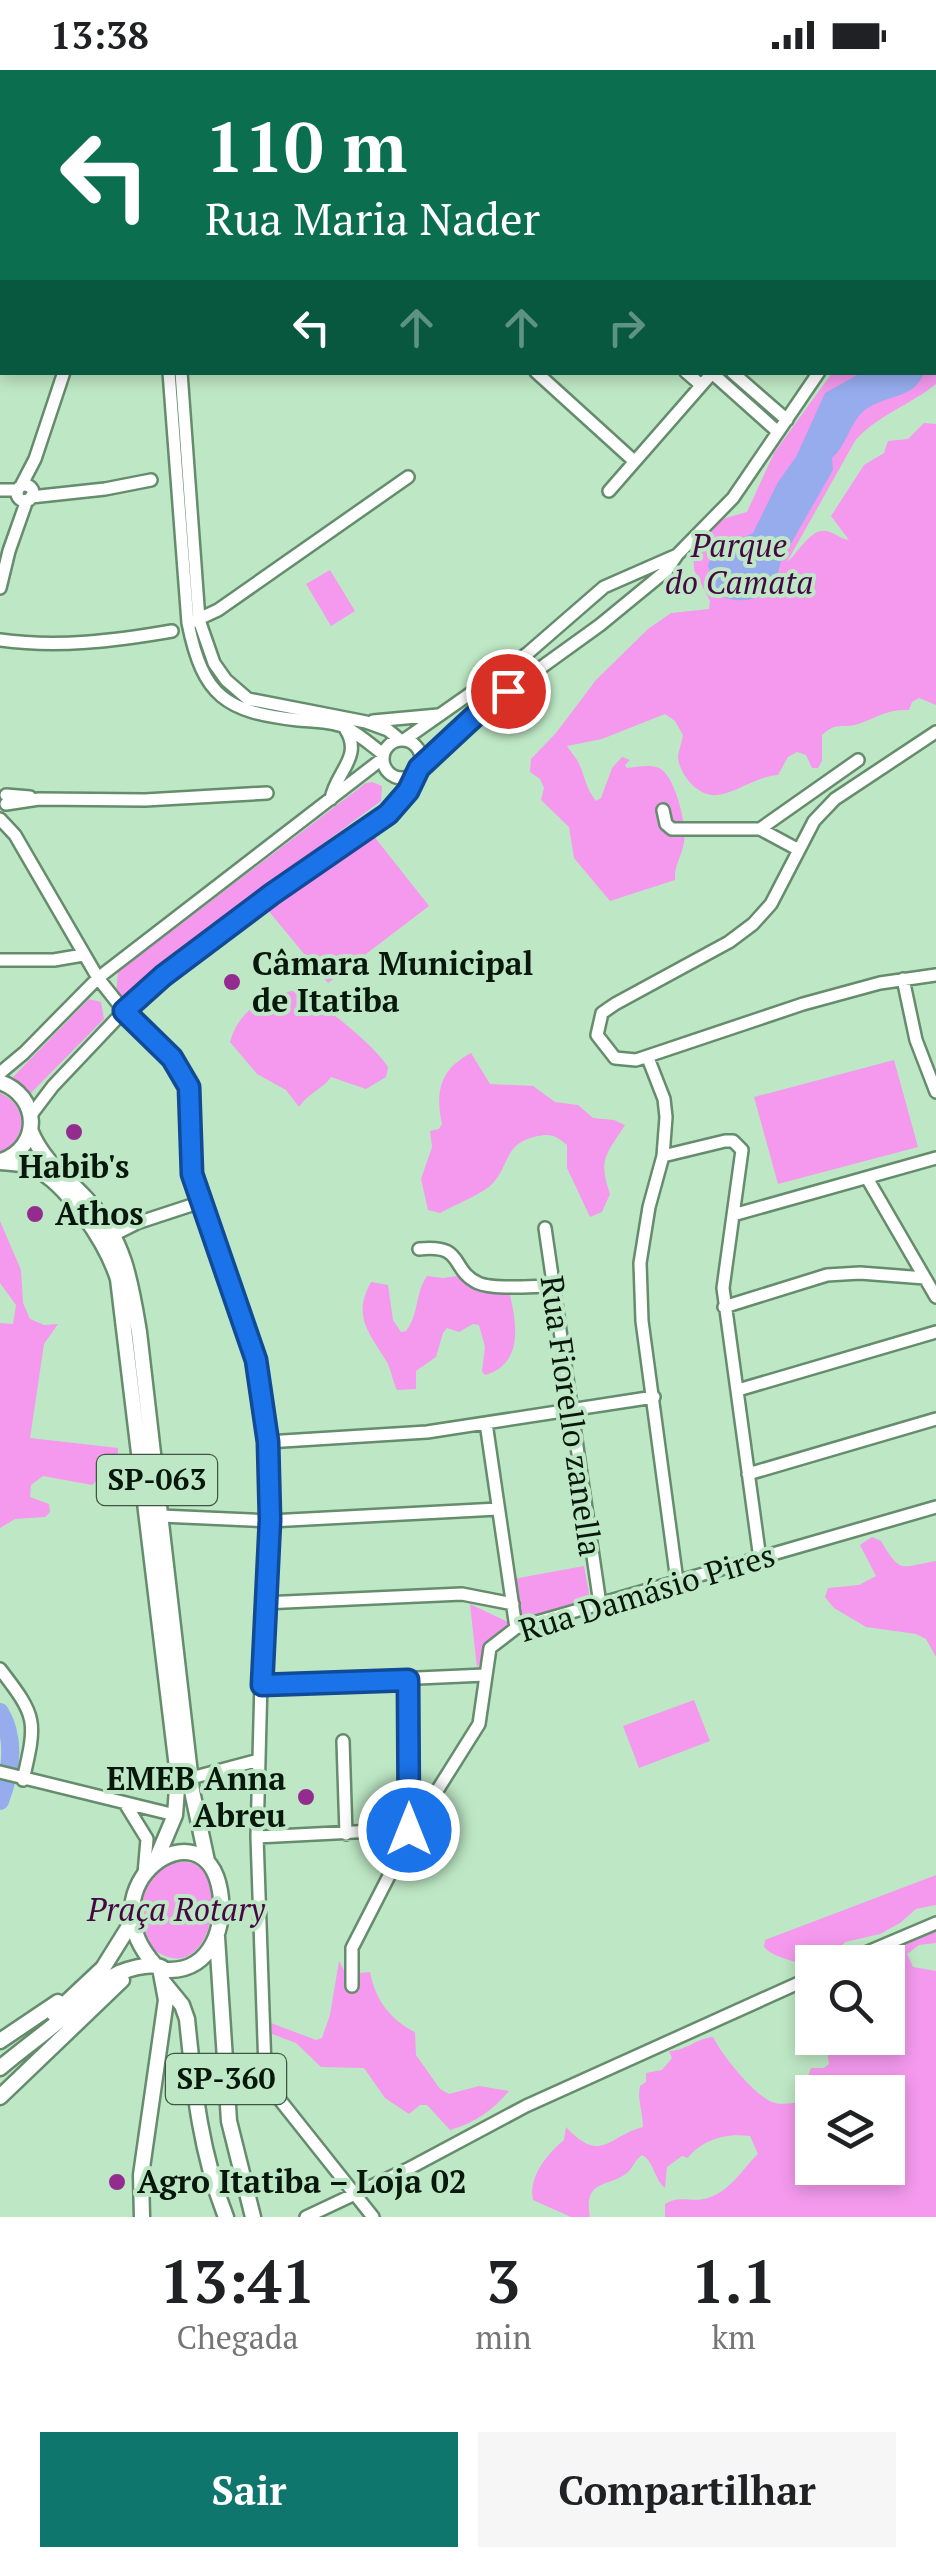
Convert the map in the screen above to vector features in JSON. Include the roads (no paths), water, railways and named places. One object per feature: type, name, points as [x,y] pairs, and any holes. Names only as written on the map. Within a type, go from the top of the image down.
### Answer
[{"type":"main road","points":[[0,1082],[20,1092],[31,1115],[31,1132]]},
{"type":"main road","name":"SP-063","points":[[0,1162],[22,1148],[31,1132]]},
{"type":"main road","name":"SP-063","points":[[4,2065],[120,1973],[190,1966],[217,1937],[221,1918],[220,1891],[216,1874],[207,1861],[191,1778],[134,1298],[126,1261],[92,1204],[43,1158],[31,1132]]},
{"type":"main road","name":"SP-063","points":[[0,1162],[33,1167],[63,1191],[102,1244],[118,1279],[178,1776],[175,1815],[156,1860],[135,1894],[133,1920],[103,1968],[4,2065]]},
{"type":"main road","points":[[156,1860],[181,1852],[207,1861]]},
{"type":"main road","points":[[133,1920],[140,1946],[182,2005],[187,2020],[200,2135],[212,2185],[226,2217]]},
{"type":"main road","name":"SP-360","points":[[217,1937],[229,2121],[242,2182],[256,2215]]},
{"type":"main road","points":[[0,2097],[134,1969]]},
{"type":"main road","name":"SP-360","points":[[142,2217],[141,2175],[164,2019],[159,1972]]},
{"type":"main road","points":[[0,2042],[76,1993]]},
{"type":"main road","points":[[212,2185],[226,2172],[242,2182]]},
{"type":"street","points":[[0,588],[35,458],[63,375]]},
{"type":"street","points":[[169,375],[194,650],[207,679],[227,702],[246,712],[344,726],[383,757],[387,772],[396,778],[416,772],[478,713],[667,570],[677,554],[733,498],[817,375]]},
{"type":"street","points":[[179,459],[180,375]]},
{"type":"street","points":[[539,375],[634,461]]},
{"type":"street","points":[[689,375],[701,386]]},
{"type":"street","points":[[609,491],[711,375]]},
{"type":"street","points":[[715,375],[778,432]]},
{"type":"street","points":[[735,375],[787,420]]},
{"type":"street","points":[[194,622],[408,477]]},
{"type":"street","points":[[0,493],[105,489],[151,480]]},
{"type":"street","points":[[0,1073],[98,978],[331,799],[383,757],[391,743],[402,740],[528,654],[604,587],[677,554]]},
{"type":"street","points":[[604,587],[616,590],[619,610]]},
{"type":"street","points":[[31,1115],[124,1011],[163,976],[388,814],[408,791],[416,772],[420,752],[388,730],[366,722],[248,699],[214,664],[194,622]]},
{"type":"street","points":[[0,644],[102,642],[172,631]]},
{"type":"street","points":[[366,722],[438,715]]},
{"type":"street","points":[[331,799],[353,750],[344,726]]},
{"type":"street","points":[[936,732],[835,799],[814,821],[771,904],[753,924],[729,942],[602,1013],[597,1035],[614,1058],[624,1062],[648,1058],[803,1004],[904,978],[936,975]]},
{"type":"street","points":[[760,829],[858,760]]},
{"type":"street","points":[[15,835],[3,801],[267,794]]},
{"type":"street","points":[[662,810],[672,829],[760,829],[799,850]]},
{"type":"street","points":[[0,820],[15,835],[98,978],[124,1011],[172,1058],[189,1087],[190,1150],[201,1202],[256,1360],[268,1442],[270,1520],[258,1760],[268,2080],[296,2122],[373,2217]]},
{"type":"street","points":[[0,960],[36,961],[84,955]]},
{"type":"street","points":[[904,978],[912,1026],[936,1092]]},
{"type":"street","points":[[648,1058],[664,1099],[666,1118],[664,1156],[649,1207],[640,1264],[642,1321],[677,1581]]},
{"type":"street","points":[[664,1156],[724,1141],[739,1145],[742,1150],[724,1270],[724,1307],[760,1558]]},
{"type":"street","points":[[733,1214],[936,1158]]},
{"type":"street","points":[[868,1178],[936,1297]]},
{"type":"street","points":[[113,1234],[201,1202]]},
{"type":"street","name":"Rua Fiorello zanella","points":[[545,1228],[600,1604]]},
{"type":"street","points":[[419,1249],[449,1251],[482,1284],[552,1286]]},
{"type":"street","points":[[724,1307],[827,1276],[925,1278]]},
{"type":"street","points":[[738,1390],[936,1332]]},
{"type":"street","points":[[268,1442],[427,1432],[654,1397]]},
{"type":"street","points":[[748,1474],[936,1418]]},
{"type":"street","points":[[486,1423],[516,1628]]},
{"type":"street","name":"Rua Damásio Pires","points":[[352,1986],[352,1948],[411,1830],[479,1724],[490,1648],[516,1628],[936,1507]]},
{"type":"street","points":[[161,1516],[270,1520],[498,1509]]},
{"type":"street","points":[[264,1603],[462,1594],[513,1604]]},
{"type":"street","points":[[0,1669],[28,1705],[32,1718],[33,1737],[10,1775],[175,1815]]},
{"type":"street","points":[[262,1685],[485,1676]]},
{"type":"street","points":[[258,1837],[411,1830],[408,1680]]},
{"type":"street","points":[[343,1741],[346,1834]]},
{"type":"street","points":[[191,1778],[258,1760]]},
{"type":"street","points":[[126,1805],[147,1839],[144,1874]]},
{"type":"street","points":[[884,1945],[936,1923]]},
{"type":"street","points":[[304,2217],[408,2170],[526,2106],[795,1984]]},
{"type":"water","name":"Parque do Camata","points":[[857,375],[923,375],[909,391],[871,406],[858,417],[832,458],[833,470],[781,561],[774,588],[747,600],[719,595],[708,566],[713,551],[753,533],[778,482],[796,457],[825,393]]},
{"type":"waterway","points":[[0,1712],[8,1733],[10,1756],[0,1801]]},
{"type":"place","name":"Câmara Municipal de Itatiba","points":[[232,982]]},
{"type":"place","name":"Habib's","points":[[74,1132]]},
{"type":"place","name":"Athos","points":[[35,1214]]},
{"type":"place","name":"EMEB Anna Abreu","points":[[306,1797]]},
{"type":"place","name":"Agro Itatiba – Loja 02","points":[[117,2182]]},
{"type":"park label","name":"Praça Rotary","points":[[176,1910]]}]
